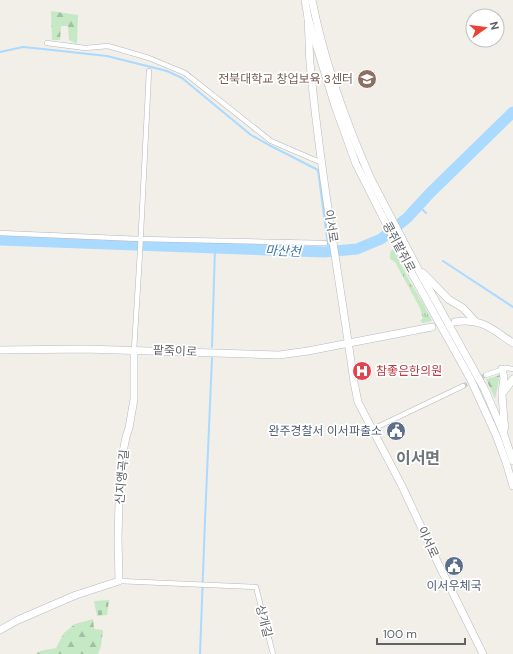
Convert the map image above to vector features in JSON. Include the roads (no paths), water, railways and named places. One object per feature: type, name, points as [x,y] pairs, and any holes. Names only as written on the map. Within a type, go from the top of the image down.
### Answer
[{"type":"street","name":"콩쥐팥쥐로","points":[[305,0],[308,18],[335,106],[356,164],[387,216],[403,239],[419,271],[485,390],[504,432],[513,460]]},
{"type":"street","name":"콩쥐팥쥐로","points":[[312,0],[315,17],[333,80],[354,139],[387,216],[396,244],[471,380],[496,435],[513,486]]},
{"type":"street","name":"이서로","points":[[308,18],[310,62],[322,163],[358,402],[402,486],[483,654]]},
{"type":"street","points":[[47,43],[84,48],[108,46],[149,58],[181,71],[271,141],[322,163]]},
{"type":"street","points":[[134,350],[149,71]]},
{"type":"street","points":[[0,233],[140,241],[325,244]]},
{"type":"street","points":[[419,271],[426,276],[448,299],[463,308],[475,321]]},
{"type":"street","points":[[455,322],[464,320],[484,324],[513,343]]},
{"type":"street","name":"팥죽이로","points":[[0,350],[84,349],[279,355],[308,352],[432,327]]},
{"type":"street","name":"신지앵곡길","points":[[119,581],[118,538],[120,467],[134,399],[134,350]]},
{"type":"street","points":[[505,369],[513,364]]},
{"type":"street","points":[[486,375],[513,368]]},
{"type":"street","points":[[504,432],[505,425],[502,394],[505,369]]},
{"type":"street","points":[[502,394],[513,379]]},
{"type":"street","points":[[373,429],[463,386]]},
{"type":"street","points":[[0,630],[18,620],[76,594],[119,581]]},
{"type":"street","name":"상개길","points":[[119,581],[256,587],[273,654]]},
{"type":"waterway","points":[[0,52],[23,47],[107,56],[167,71],[182,78],[251,135],[318,170],[329,252]]},
{"type":"waterway","name":"마산천","points":[[0,240],[324,252],[357,249],[381,239],[407,218],[430,193],[513,112]]},
{"type":"waterway","points":[[418,205],[426,213]]},
{"type":"waterway","points":[[212,347],[215,248]]},
{"type":"waterway","points":[[443,261],[513,307]]},
{"type":"waterway","points":[[200,654],[212,358]]},
{"type":"tunnel","points":[[463,386],[486,375]]},
{"type":"place","name":"전북대학교 창업보육 3센터","points":[[367,79]]},
{"type":"place","name":"참좋은한의원","points":[[362,371]]},
{"type":"place","name":"완주경찰서 이서파출소","points":[[396,431]]},
{"type":"place","name":"이서우체국","points":[[454,566]]},
{"type":"district","name":"이서면","points":[[418,458]]}]
